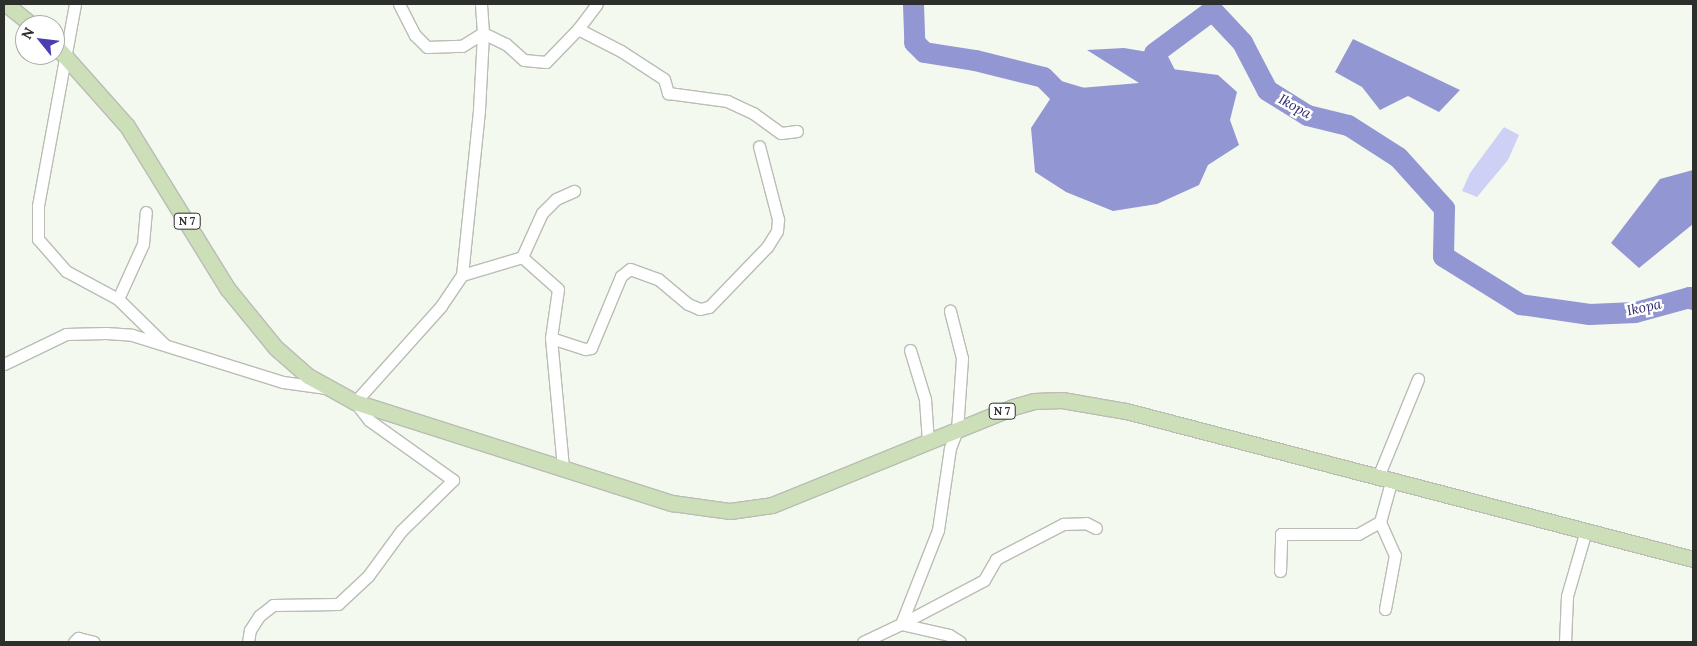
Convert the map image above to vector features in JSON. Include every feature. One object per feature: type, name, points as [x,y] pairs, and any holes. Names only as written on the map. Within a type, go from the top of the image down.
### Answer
[{"type":"main road","points":[[6,4],[20,15]]},
{"type":"main road","points":[[19,4],[28,15]]},
{"type":"main road","name":"N 7","points":[[66,56],[127,126],[227,288],[276,348],[327,388],[355,402],[691,508],[751,510],[792,498],[957,430],[1034,401],[1086,402],[1693,559]]},
{"type":"street","points":[[75,4],[38,206],[38,239],[66,271],[118,299],[164,344]]},
{"type":"street","points":[[399,4],[415,35],[427,47],[462,46],[483,33]]},
{"type":"street","points":[[248,642],[250,630],[259,616],[273,605],[338,604],[368,576],[401,531],[453,480],[369,420],[355,402],[441,306],[462,275],[479,110],[483,33],[481,4]]},
{"type":"street","points":[[483,33],[506,44],[524,60],[546,62],[578,28],[597,4]]},
{"type":"street","points":[[578,28],[621,51],[664,79],[668,93],[727,100],[781,133],[797,131]]},
{"type":"street","points":[[551,338],[585,349],[591,348],[621,276],[630,269],[658,279],[688,304],[700,309],[709,307],[767,247],[777,231],[778,219],[759,146]]},
{"type":"street","points":[[462,275],[522,257],[542,213],[556,199],[574,191]]},
{"type":"street","points":[[118,299],[143,244],[146,212]]},
{"type":"street","points":[[522,257],[558,289],[551,338],[563,468]]},
{"type":"street","points":[[901,624],[938,530],[950,448],[957,430],[962,358],[950,311]]},
{"type":"street","points":[[4,364],[66,334],[123,334],[164,344],[283,382],[327,388]]},
{"type":"street","points":[[910,350],[925,399],[928,442]]},
{"type":"street","points":[[1385,609],[1395,555],[1380,522],[1384,479],[1418,379]]},
{"type":"street","points":[[1280,571],[1281,534],[1358,534],[1380,522]]},
{"type":"street","points":[[863,642],[984,580],[996,559],[1063,524],[1086,523],[1096,528]]},
{"type":"street","points":[[1565,642],[1567,596],[1586,530]]},
{"type":"street","points":[[901,624],[949,635],[960,642]]},
{"type":"street","points":[[74,642],[78,638],[94,642]]},
{"type":"shaded area","points":[[1504,127],[1519,135],[1508,160],[1477,197],[1462,191],[1470,173]]},
{"type":"water","points":[[1353,39],[1460,90],[1439,112],[1408,96],[1380,110],[1362,87],[1335,72]]},
{"type":"water","points":[[1124,48],[1154,53],[1172,69],[1218,75],[1237,92],[1230,120],[1239,145],[1208,165],[1199,185],[1157,204],[1113,211],[1066,192],[1035,172],[1031,128],[1056,90],[1139,83],[1087,50]]},
{"type":"water","points":[[1693,170],[1693,224],[1639,268],[1611,243],[1660,179]]},
{"type":"waterway","name":"Ikopa","points":[[913,4],[914,42],[924,52],[975,60],[1043,77],[1056,90],[1082,98]]},
{"type":"waterway","name":"Ikopa","points":[[1167,78],[1154,53],[1212,10],[1242,42],[1267,90],[1307,115],[1348,125],[1398,157],[1444,208],[1443,256],[1520,304],[1589,314],[1635,312],[1689,297],[1693,299]]}]
